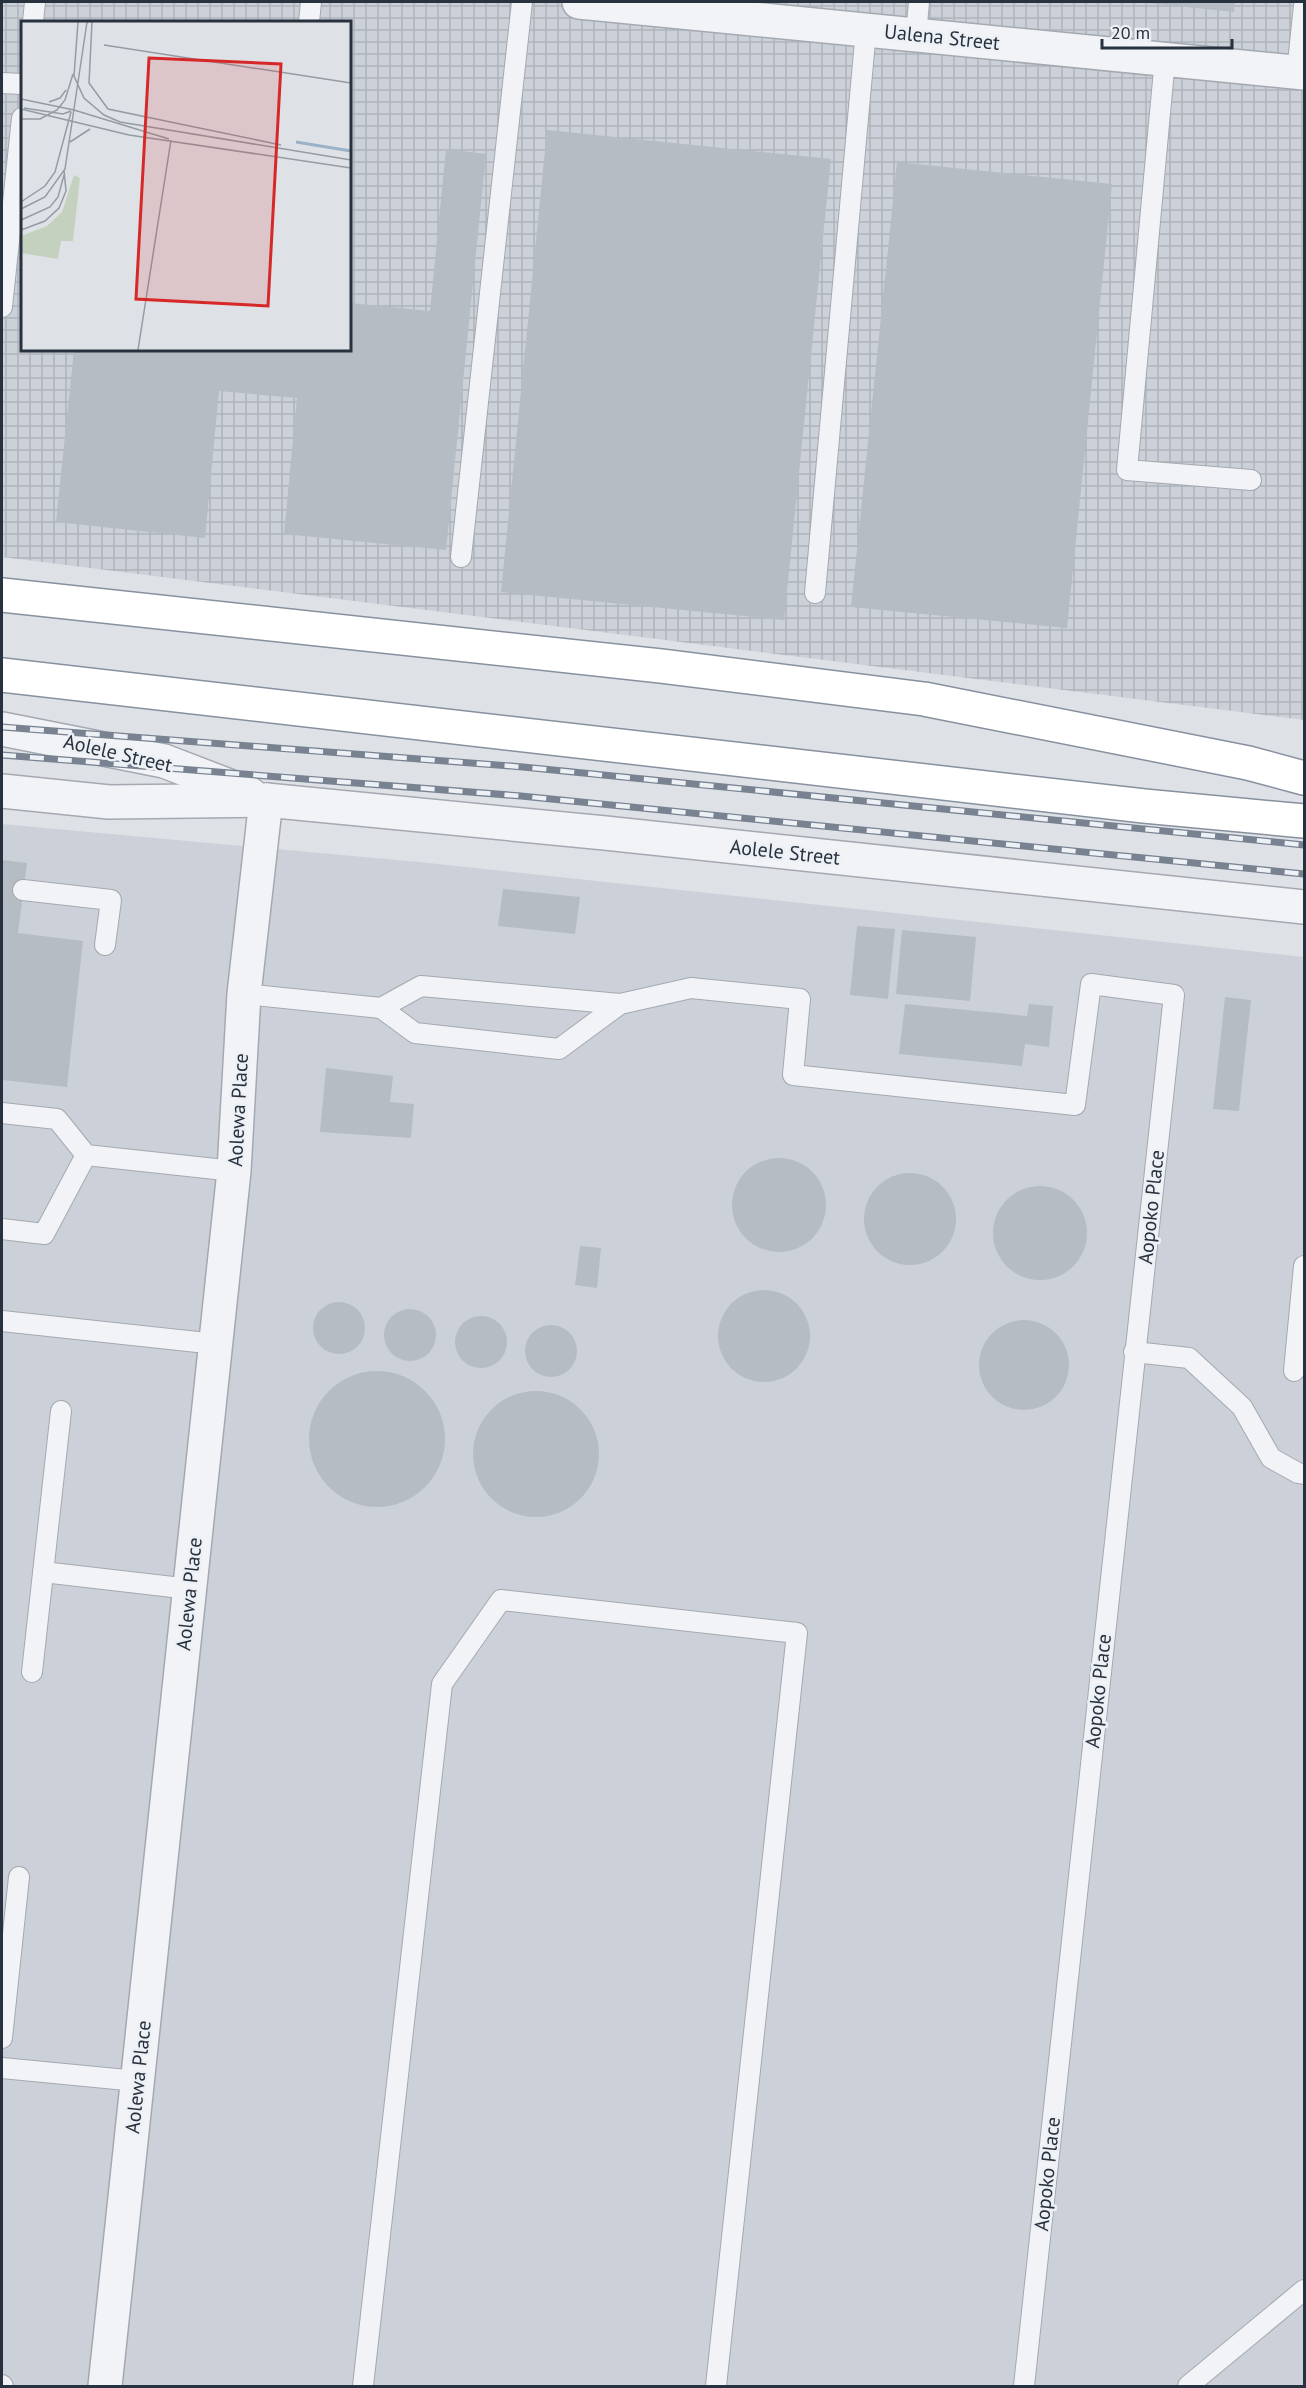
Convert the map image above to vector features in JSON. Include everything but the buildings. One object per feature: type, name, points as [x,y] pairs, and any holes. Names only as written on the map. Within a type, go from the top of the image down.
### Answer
[{"type":"highway","points":[[2,595],[788,680],[924,699],[1248,763],[1305,778]]},
{"type":"highway","points":[[2,675],[1144,806],[1305,821]]},
{"type":"street","name":"Ualena Street","points":[[600,3],[1301,72]]},
{"type":"street","name":"Aolele Street","points":[[2,729],[164,761],[266,800]]},
{"type":"street","name":"Aolele Street","points":[[2,791],[109,802],[266,800],[605,832],[1305,907]]},
{"type":"street","name":"Aolewa Place","points":[[105,2386],[234,1171],[244,994],[266,800]]},
{"type":"lane","points":[[33,21],[35,2]]},
{"type":"lane","points":[[309,21],[311,2]]},
{"type":"lane","points":[[461,558],[522,2]]},
{"type":"lane","points":[[916,35],[919,2]]},
{"type":"lane","points":[[1301,72],[1305,5]]},
{"type":"lane","points":[[816,593],[866,30]]},
{"type":"lane","points":[[1165,59],[1127,470],[1251,480]]},
{"type":"lane","points":[[2,83],[21,84]]},
{"type":"lane","points":[[2,307],[21,127]]},
{"type":"lane","points":[[23,890],[111,900],[105,945]]},
{"type":"lane","name":"Aopoko Place","points":[[620,1005],[691,988],[800,999],[793,1075],[1075,1105],[1091,984],[1174,995],[1024,2386]]},
{"type":"lane","points":[[381,1008],[421,986],[620,1005]]},
{"type":"lane","points":[[244,994],[381,1008],[415,1033],[559,1049],[620,1005]]},
{"type":"lane","points":[[2,1113],[57,1119],[86,1155],[234,1171]]},
{"type":"lane","points":[[2,1229],[44,1234],[86,1155]]},
{"type":"lane","points":[[1294,1371],[1305,1266]]},
{"type":"lane","points":[[2,1321],[216,1344]]},
{"type":"lane","points":[[1134,1352],[1189,1358],[1242,1407],[1271,1458],[1298,1473],[1305,1474]]},
{"type":"lane","points":[[32,1672],[61,1411]]},
{"type":"lane","points":[[43,1572],[190,1589]]},
{"type":"lane","points":[[363,2386],[442,1684],[501,1600],[797,1633],[716,2386]]},
{"type":"lane","points":[[2,2038],[19,1877]]},
{"type":"lane","points":[[2,2068],[137,2081]]},
{"type":"lane","points":[[1188,2386],[1305,2290]]},
{"type":"shaded area","points":[[2,2],[1304,2],[1304,720],[2,557]]},
{"type":"shaded area","points":[[2,824],[419,862],[1304,957],[1304,2386],[2,2386]]},
{"type":"railway","points":[[2,727],[523,767],[1304,845]]},
{"type":"railway","points":[[2,755],[521,796],[1304,874]]}]
